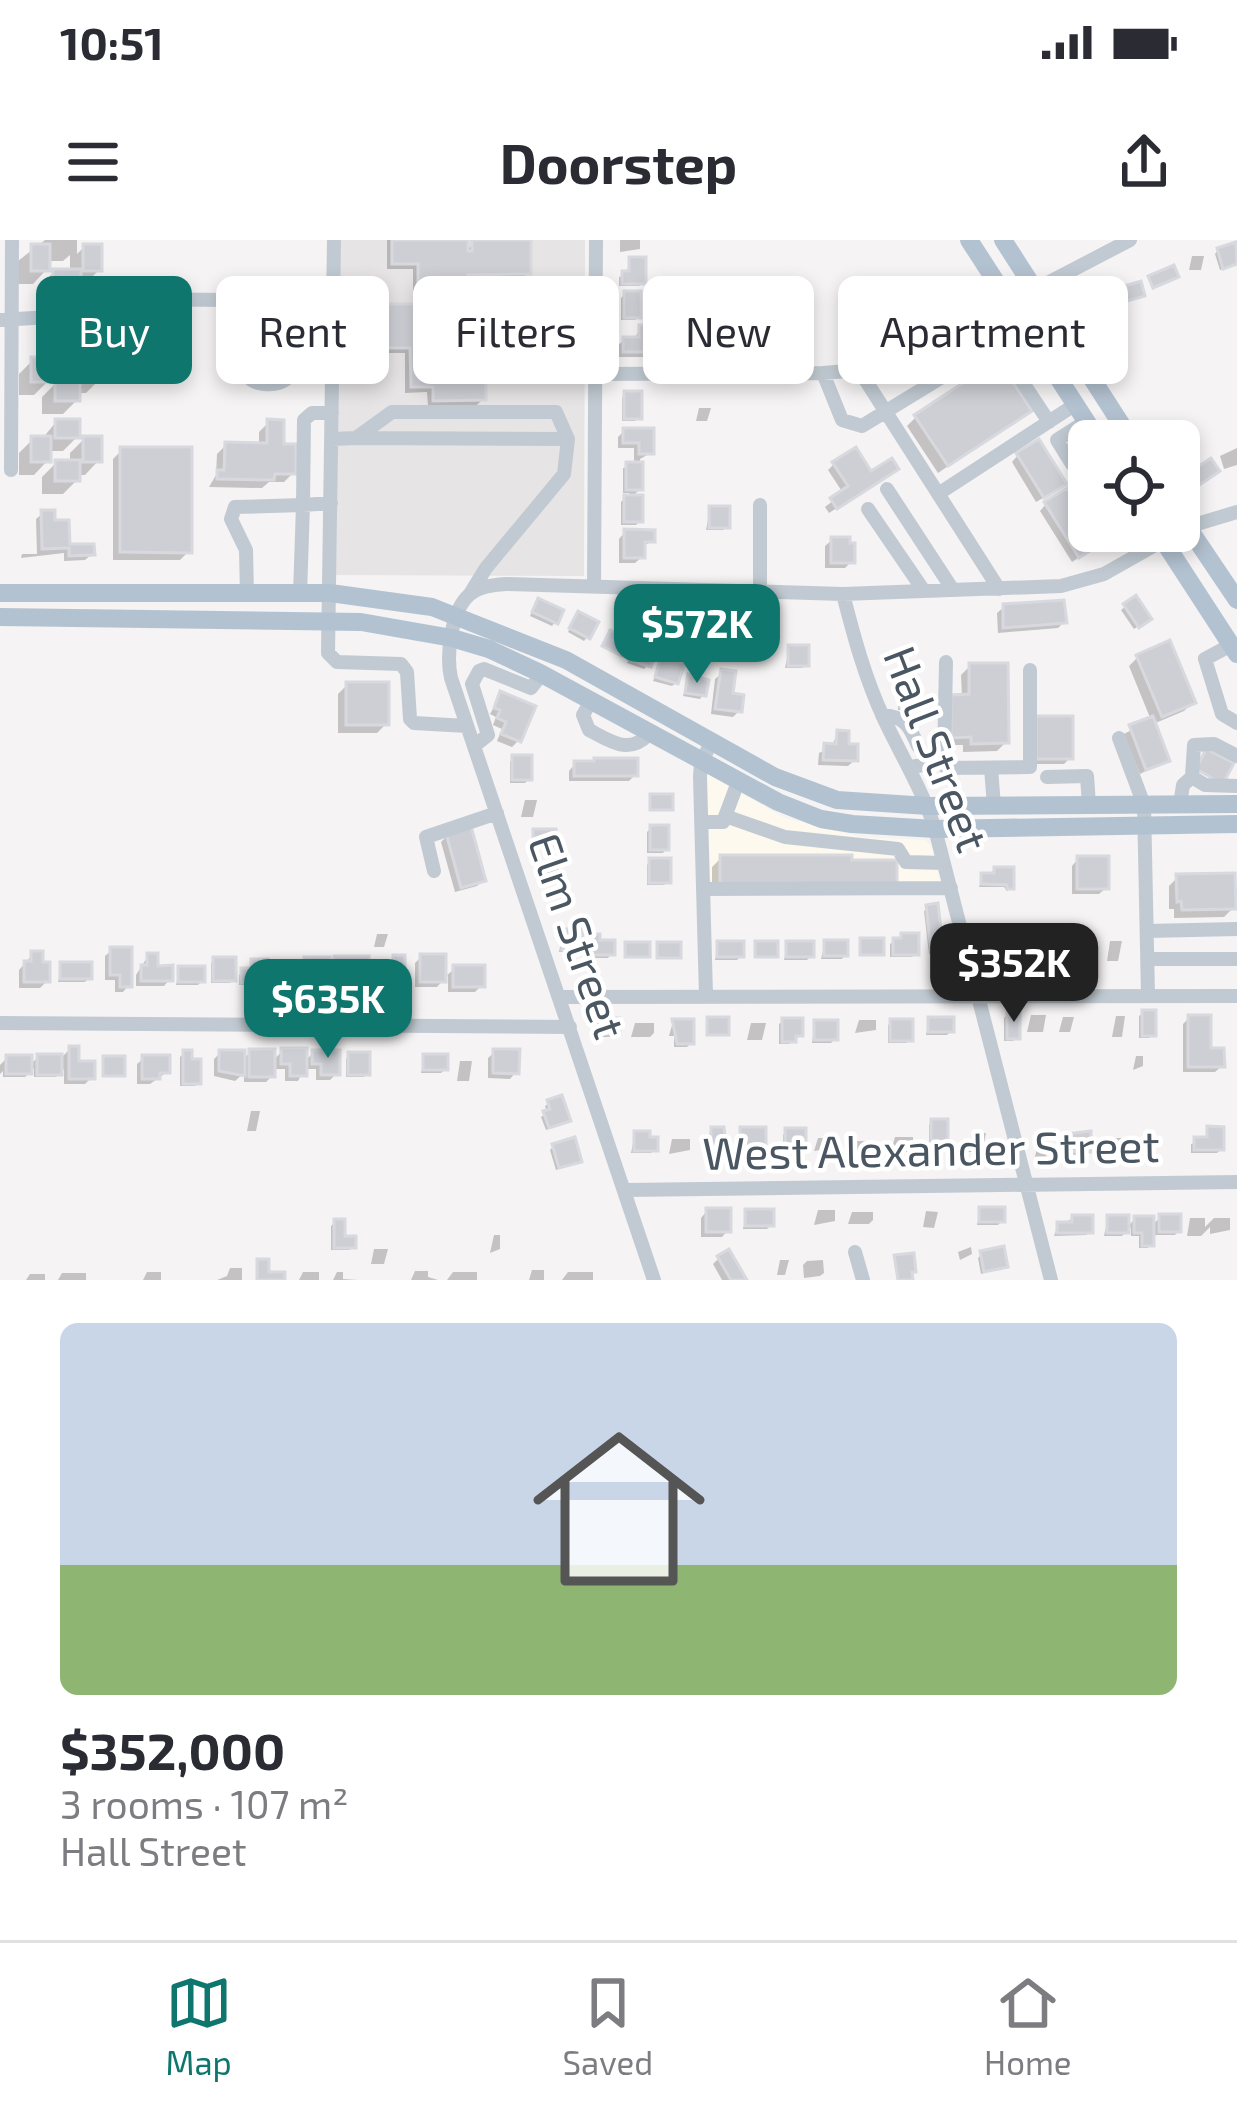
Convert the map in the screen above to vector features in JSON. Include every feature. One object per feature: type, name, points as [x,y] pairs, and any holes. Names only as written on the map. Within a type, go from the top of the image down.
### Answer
[{"type":"main road","points":[[969,240],[993,276]]},
{"type":"main road","points":[[1003,240],[1027,276]]},
{"type":"main road","points":[[1063,384],[1086,420]]},
{"type":"main road","points":[[1096,384],[1119,420]]},
{"type":"main road","points":[[1081,412],[1109,405]]},
{"type":"main road","points":[[1200,546],[1237,601]]},
{"type":"main road","points":[[1171,552],[1235,647]]},
{"type":"main road","points":[[0,593],[330,593],[400,600],[459,615],[566,660],[711,743],[809,792],[866,804],[1237,804]]},
{"type":"main road","points":[[0,617],[329,621],[452,638],[542,674],[701,763],[820,819],[935,830],[1237,824]]},
{"type":"street","points":[[11,470],[6,320],[12,240]]},
{"type":"street","points":[[334,240],[334,276]]},
{"type":"street","points":[[596,240],[596,276]]},
{"type":"street","points":[[1062,276],[1130,240]]},
{"type":"street","points":[[6,320],[36,318]]},
{"type":"street","points":[[619,374],[838,372]]},
{"type":"street","points":[[823,373],[842,420],[862,426],[930,384]]},
{"type":"street","points":[[333,384],[331,659],[405,668],[408,714],[414,723],[467,726]]},
{"type":"street","points":[[594,587],[595,384]]},
{"type":"street","points":[[868,384],[1000,589]]},
{"type":"street","points":[[1023,384],[1049,422]]},
{"type":"street","points":[[332,439],[568,439],[556,412],[481,410],[392,412],[356,438]]},
{"type":"street","points":[[938,494],[1049,422],[1081,412]]},
{"type":"street","points":[[1074,420],[1081,412]]},
{"type":"street","points":[[300,594],[304,420],[312,413],[332,413]]},
{"type":"street","points":[[1068,427],[1057,440],[1068,458]]},
{"type":"street","name":"Elm Street","points":[[568,439],[564,474],[486,568],[459,615],[448,656],[455,691],[654,1280]]},
{"type":"street","points":[[887,489],[952,590]]},
{"type":"street","points":[[247,595],[247,550],[231,518],[235,507],[331,503]]},
{"type":"street","points":[[760,505],[760,591]]},
{"type":"street","points":[[868,509],[924,591]]},
{"type":"street","points":[[1200,518],[1237,512]]},
{"type":"street","points":[[470,594],[506,584],[842,594],[1061,586],[1104,574],[1136,552]]},
{"type":"street","name":"Hall Street","points":[[842,594],[862,666],[928,806],[1051,1280]]},
{"type":"street","points":[[1235,647],[1205,659],[1222,714],[1237,723]]},
{"type":"street","points":[[946,662],[946,768],[1030,767],[1030,670]]},
{"type":"street","points":[[455,691],[472,685],[484,669],[530,688],[542,674]]},
{"type":"street","points":[[472,685],[488,735],[474,746]]},
{"type":"street","points":[[882,715],[896,716],[915,739],[895,742]]},
{"type":"street","points":[[1119,738],[1144,805],[1148,996]]},
{"type":"street","points":[[706,996],[701,763],[711,743]]},
{"type":"street","points":[[1191,805],[1196,779],[1194,745],[1214,744],[1237,756]]},
{"type":"street","points":[[910,766],[944,762]]},
{"type":"street","points":[[991,768],[994,806]]},
{"type":"street","points":[[1047,777],[1087,776],[1089,806]]},
{"type":"street","points":[[1196,779],[1237,786]]},
{"type":"street","points":[[701,822],[723,822],[728,817],[738,782]]},
{"type":"street","points":[[434,871],[426,836],[497,813]]},
{"type":"street","points":[[728,817],[785,836],[898,849],[906,862],[944,863]]},
{"type":"street","points":[[703,889],[951,888]]},
{"type":"street","points":[[1147,931],[1237,928]]},
{"type":"street","points":[[1147,959],[1237,959]]},
{"type":"street","points":[[560,997],[1237,996]]},
{"type":"street","points":[[0,1023],[570,1027]]},
{"type":"street","name":"West Alexander Street","points":[[626,1190],[1237,1181]]},
{"type":"street","points":[[855,1252],[863,1280]]},
{"type":"shaded area","points":[[338,240],[585,240],[585,276],[413,276],[413,384],[585,384],[584,576],[336,575],[337,384],[389,384],[389,276],[338,276]]},
{"type":"shaded area","points":[[706,773],[785,818],[861,837],[925,840],[931,846],[944,893],[708,894]]},
{"type":"building","points":[[392,240],[468,240],[468,251],[472,251],[472,240],[531,240],[531,274],[418,276],[418,264],[392,264]]},
{"type":"building","points":[[1236,242],[1237,264],[1223,269],[1217,248]]},
{"type":"building","points":[[31,244],[50,244],[50,271],[31,271]]},
{"type":"building","points":[[83,244],[102,244],[102,271],[83,271]]},
{"type":"building","points":[[629,257],[646,257],[643,284],[622,284],[622,271],[629,271]]},
{"type":"building","points":[[1174,265],[1179,277],[1153,288],[1148,276]]},
{"type":"building","points":[[53,269],[81,269],[81,276],[53,276]]},
{"type":"building","points":[[1141,281],[1145,296],[1128,301],[1128,285]]},
{"type":"building","points":[[624,291],[641,291],[641,318],[624,318]]},
{"type":"building","points":[[389,304],[413,304],[413,384],[486,384],[486,400],[433,401],[433,387],[411,387],[410,348],[389,348]]},
{"type":"building","points":[[639,325],[643,325],[643,352],[623,352],[623,337],[639,337]]},
{"type":"building","points":[[31,357],[36,357],[36,382],[31,382]]},
{"type":"building","points":[[55,384],[80,384],[80,401],[55,401]]},
{"type":"building","points":[[961,384],[1014,384],[1032,411],[948,466],[914,415]]},
{"type":"building","points":[[624,391],[642,391],[642,419],[624,419]]},
{"type":"building","points":[[55,419],[80,419],[80,438],[55,438]]},
{"type":"building","points":[[267,419],[284,420],[284,444],[296,444],[296,474],[275,474],[274,480],[217,479],[217,470],[224,470],[225,442],[267,443]]},
{"type":"building","points":[[623,428],[654,428],[654,454],[639,454],[639,443],[623,443]]},
{"type":"building","points":[[31,436],[51,436],[51,462],[31,462]]},
{"type":"building","points":[[83,436],[102,436],[102,462],[83,462]]},
{"type":"building","points":[[1039,439],[1067,484],[1044,498],[1016,453]]},
{"type":"building","points":[[120,447],[192,447],[192,553],[120,552]]},
{"type":"building","points":[[856,447],[871,471],[892,458],[899,469],[837,509],[830,498],[848,486],[832,462]]},
{"type":"building","points":[[1211,458],[1220,471],[1200,485],[1200,466]]},
{"type":"building","points":[[55,460],[80,460],[80,481],[55,481]]},
{"type":"building","points":[[626,462],[643,462],[643,490],[626,490]]},
{"type":"building","points":[[1068,490],[1068,540],[1044,502]]},
{"type":"building","points":[[624,495],[643,495],[643,522],[624,522]]},
{"type":"building","points":[[709,506],[730,506],[730,528],[709,528]]},
{"type":"building","points":[[41,510],[55,510],[55,520],[69,520],[70,544],[94,544],[95,555],[69,556],[69,548],[42,549]]},
{"type":"building","points":[[624,529],[655,530],[655,542],[645,542],[645,558],[624,558]]},
{"type":"building","points":[[831,537],[850,537],[850,543],[855,543],[855,563],[831,563]]},
{"type":"building","points":[[1136,595],[1152,619],[1139,628],[1123,604]]},
{"type":"building","points":[[538,598],[564,610],[558,624],[532,612]]},
{"type":"building","points":[[1064,600],[1067,623],[1003,628],[1003,604]]},
{"type":"building","points":[[578,611],[599,622],[590,639],[569,628]]},
{"type":"building","points":[[610,630],[630,640],[622,656],[602,646]]},
{"type":"building","points":[[1170,640],[1196,703],[1162,717],[1136,655]]},
{"type":"building","points":[[635,642],[657,649],[651,667],[628,659]]},
{"type":"building","points":[[788,645],[809,645],[809,666],[788,666]]},
{"type":"building","points":[[661,656],[685,663],[678,684],[655,677]]},
{"type":"building","points":[[969,663],[1008,663],[1009,743],[971,744],[971,737],[951,738],[951,695],[969,694]]},
{"type":"building","points":[[721,669],[736,671],[733,693],[744,695],[742,712],[715,709]]},
{"type":"building","points":[[688,674],[709,680],[706,696],[685,693]]},
{"type":"building","points":[[900,676],[917,676],[917,707],[900,707]]},
{"type":"building","points":[[346,682],[389,682],[389,725],[346,725]]},
{"type":"building","points":[[500,691],[536,706],[521,742],[501,734],[506,722],[497,718],[500,710],[494,708]]},
{"type":"building","points":[[1036,716],[1073,716],[1073,759],[1036,759]]},
{"type":"building","points":[[1153,716],[1170,761],[1146,770],[1129,725]]},
{"type":"building","points":[[837,730],[849,731],[849,744],[858,744],[858,761],[823,760],[824,743],[836,744]]},
{"type":"building","points":[[1206,749],[1234,763],[1223,784],[1196,769]]},
{"type":"building","points":[[512,755],[532,755],[532,780],[512,780]]},
{"type":"building","points":[[638,758],[638,776],[574,776],[574,761]]},
{"type":"building","points":[[650,794],[673,794],[673,810],[650,810]]},
{"type":"building","points":[[650,825],[669,825],[669,850],[650,850]]},
{"type":"building","points":[[471,826],[486,881],[461,888],[446,833]]},
{"type":"building","points":[[533,829],[556,829],[556,847],[533,847]]},
{"type":"building","points":[[720,855],[852,855],[852,860],[897,860],[897,884],[720,884]]},
{"type":"building","points":[[1077,856],[1109,856],[1109,889],[1077,889]]},
{"type":"building","points":[[649,858],[671,858],[671,883],[649,883]]},
{"type":"building","points":[[994,867],[1014,867],[1014,889],[981,884],[981,873],[994,873]]},
{"type":"building","points":[[1235,873],[1236,909],[1182,910],[1181,901],[1177,902],[1176,874]]},
{"type":"building","points":[[938,903],[943,950],[931,952],[926,905]]},
{"type":"building","points":[[562,929],[583,929],[583,950],[562,950]]},
{"type":"building","points":[[901,933],[919,933],[919,955],[893,955],[893,938],[901,938]]},
{"type":"building","points":[[591,934],[600,934],[600,940],[615,940],[615,955],[591,955]]},
{"type":"building","points":[[860,938],[884,938],[884,955],[860,955]]},
{"type":"building","points":[[824,940],[848,940],[848,956],[824,956]]},
{"type":"building","points":[[717,941],[744,941],[744,957],[717,957]]},
{"type":"building","points":[[755,941],[778,941],[778,957],[755,957]]},
{"type":"building","points":[[786,941],[814,941],[814,957],[786,957]]},
{"type":"building","points":[[625,942],[650,942],[650,957],[625,957]]},
{"type":"building","points":[[657,942],[681,942],[681,958],[657,958]]},
{"type":"building","points":[[110,947],[132,947],[132,987],[120,987],[120,975],[110,975]]},
{"type":"building","points":[[31,951],[43,951],[43,962],[50,962],[50,982],[24,982],[24,961],[31,961]]},
{"type":"building","points":[[147,953],[158,953],[158,966],[173,965],[173,981],[141,981]]},
{"type":"building","points":[[420,954],[446,954],[446,982],[420,982]]},
{"type":"building","points":[[393,955],[405,955],[405,978],[378,978],[378,963],[393,963]]},
{"type":"building","points":[[334,956],[369,956],[369,978],[334,978]]},
{"type":"building","points":[[213,957],[236,957],[236,981],[213,981]]},
{"type":"building","points":[[304,957],[330,957],[330,975],[317,975],[317,983],[304,983]]},
{"type":"building","points":[[251,959],[268,959],[268,983],[241,983],[241,968],[251,968]]},
{"type":"building","points":[[60,962],[92,962],[92,979],[60,979]]},
{"type":"building","points":[[272,963],[299,963],[299,983],[273,984]]},
{"type":"building","points":[[453,965],[485,965],[485,987],[453,987]]},
{"type":"building","points":[[178,966],[205,966],[205,982],[178,982]]},
{"type":"building","points":[[1142,1010],[1156,1010],[1156,1036],[1142,1036]]},
{"type":"building","points":[[1007,1011],[1020,1011],[1020,1039],[1007,1039]]},
{"type":"building","points":[[1188,1015],[1211,1015],[1211,1048],[1224,1048],[1225,1067],[1188,1067]]},
{"type":"building","points":[[707,1017],[729,1017],[729,1035],[707,1035]]},
{"type":"building","points":[[928,1017],[954,1017],[954,1032],[928,1032]]},
{"type":"building","points":[[598,1018],[620,1018],[620,1034],[598,1034]]},
{"type":"building","points":[[782,1018],[803,1018],[803,1036],[796,1036],[796,1042],[782,1042]]},
{"type":"building","points":[[672,1019],[694,1019],[694,1044],[677,1044]]},
{"type":"building","points":[[890,1019],[913,1019],[913,1041],[890,1041]]},
{"type":"building","points":[[814,1020],[838,1020],[838,1040],[814,1040]]},
{"type":"building","points":[[69,1046],[79,1046],[79,1061],[95,1061],[95,1079],[69,1079]]},
{"type":"building","points":[[281,1048],[307,1048],[307,1076],[290,1076],[290,1064],[281,1064]]},
{"type":"building","points":[[249,1049],[275,1049],[275,1077],[249,1077]]},
{"type":"building","points":[[493,1049],[520,1049],[519,1074],[493,1073]]},
{"type":"building","points":[[183,1050],[192,1050],[192,1059],[201,1059],[201,1084],[183,1084]]},
{"type":"building","points":[[219,1050],[245,1050],[245,1076],[219,1071]]},
{"type":"building","points":[[312,1050],[340,1050],[340,1075],[321,1075],[321,1064],[312,1064]]},
{"type":"building","points":[[348,1052],[370,1052],[370,1075],[348,1075]]},
{"type":"building","points":[[37,1054],[62,1054],[62,1075],[37,1075]]},
{"type":"building","points":[[423,1054],[448,1054],[448,1070],[423,1070]]},
{"type":"building","points":[[6,1055],[32,1055],[32,1074],[6,1074]]},
{"type":"building","points":[[142,1055],[170,1055],[170,1073],[160,1073],[160,1079],[142,1079]]},
{"type":"building","points":[[103,1056],[125,1056],[125,1076],[103,1076]]},
{"type":"building","points":[[562,1095],[571,1121],[549,1128],[543,1111],[550,1109],[547,1100]]},
{"type":"building","points":[[931,1119],[948,1119],[948,1149],[931,1149]]},
{"type":"building","points":[[1207,1126],[1224,1127],[1224,1150],[1194,1150],[1194,1137],[1207,1137]]},
{"type":"building","points":[[711,1127],[724,1127],[727,1151],[711,1151]]},
{"type":"building","points":[[740,1127],[766,1127],[766,1148],[740,1148]]},
{"type":"building","points":[[785,1128],[806,1128],[806,1151],[785,1151]]},
{"type":"building","points":[[634,1131],[650,1131],[650,1137],[658,1137],[658,1151],[634,1151]]},
{"type":"building","points":[[1091,1131],[1091,1152],[1058,1151],[1058,1143],[1066,1143],[1066,1134]]},
{"type":"building","points":[[575,1137],[582,1162],[559,1168],[552,1144]]},
{"type":"building","points":[[979,1207],[1005,1207],[1005,1222],[979,1222]]},
{"type":"building","points":[[706,1208],[731,1208],[731,1232],[706,1232]]},
{"type":"building","points":[[745,1209],[774,1209],[774,1226],[745,1226]]},
{"type":"building","points":[[1159,1214],[1181,1214],[1181,1232],[1159,1232]]},
{"type":"building","points":[[1072,1215],[1093,1215],[1093,1233],[1057,1233],[1057,1222],[1072,1222]]},
{"type":"building","points":[[1107,1215],[1129,1215],[1129,1233],[1107,1233]]},
{"type":"building","points":[[1134,1216],[1154,1216],[1154,1246],[1142,1246],[1142,1233],[1134,1233]]},
{"type":"building","points":[[334,1219],[345,1219],[345,1236],[356,1236],[356,1248],[334,1248]]},
{"type":"building","points":[[1004,1246],[1008,1267],[984,1272],[980,1251]]},
{"type":"building","points":[[729,1249],[747,1280],[731,1280],[717,1256]]},
{"type":"building","points":[[914,1253],[913,1280],[898,1280],[894,1255]]},
{"type":"building","points":[[257,1259],[269,1259],[269,1272],[285,1272],[285,1280],[257,1280]]}]
